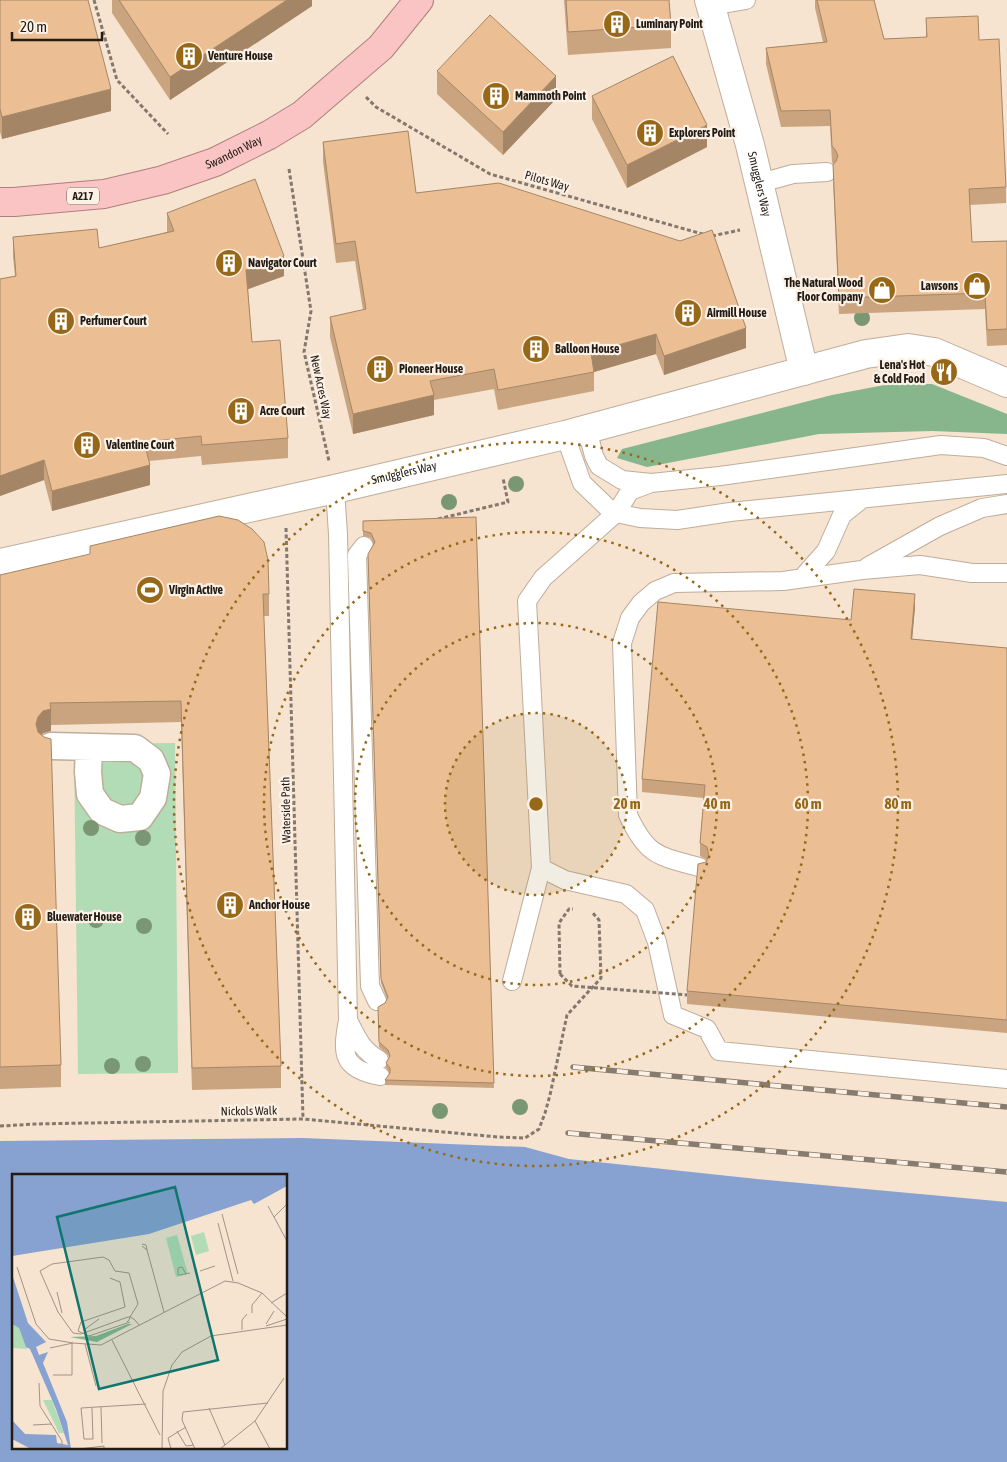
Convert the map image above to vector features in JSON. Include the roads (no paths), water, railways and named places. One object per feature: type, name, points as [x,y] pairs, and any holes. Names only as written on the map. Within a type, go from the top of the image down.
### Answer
[{"type":"highway","name":"Swandon Way","points":[[0,202],[104,194],[164,180],[215,162],[269,135],[302,115],[381,47],[419,0]]},
{"type":"street","name":"Smugglers Way","points":[[710,3],[760,183],[804,371]]},
{"type":"street","name":"Smugglers Way","points":[[0,563],[335,489],[576,432],[866,354],[908,348],[934,352],[1007,383]]},
{"type":"street","points":[[51,746],[89,747]]},
{"type":"lane","points":[[710,3],[746,0]]},
{"type":"lane","points":[[760,183],[793,174],[827,172]]},
{"type":"lane","points":[[576,432],[599,466],[622,480],[650,483],[720,476],[941,445],[984,448],[1007,456]]},
{"type":"lane","points":[[576,432],[582,483],[608,508],[616,513],[640,518],[677,520],[730,512],[1007,484]]},
{"type":"lane","points":[[512,980],[541,868],[527,600],[543,578],[616,513],[630,491],[650,483]]},
{"type":"lane","points":[[335,489],[338,534],[348,1020],[344,1044],[346,1056],[354,1067],[365,1073],[379,1068]]},
{"type":"lane","points":[[802,578],[826,551],[842,515],[862,499]]},
{"type":"lane","points":[[862,570],[940,526],[982,508],[1007,504]]},
{"type":"lane","points":[[364,546],[356,555],[370,986],[378,1001]]},
{"type":"lane","points":[[699,867],[664,857],[652,850],[638,836],[628,815],[622,643],[630,618],[641,603],[655,591],[674,583],[752,582],[920,565],[972,573],[1007,573]]},
{"type":"lane","points":[[541,868],[565,880],[626,894],[645,910],[657,942],[673,1015],[707,1029],[719,1051],[1007,1079]]},
{"type":"water","points":[[303,1138],[525,1147],[569,1159],[757,1179],[1007,1202],[1007,1462],[0,1462],[0,1141]]},
{"type":"railway","points":[[573,1067],[1007,1107]]},
{"type":"railway","points":[[568,1133],[1007,1172]]},
{"type":"place","name":"Luminary Point","points":[[617,24]]},
{"type":"place","name":"Venture House","points":[[189,56]]},
{"type":"place","name":"Mammoth Point","points":[[496,96]]},
{"type":"place","name":"Explorers Point","points":[[650,133]]},
{"type":"place","name":"Navigator Court","points":[[229,263]]},
{"type":"place","name":"Lawsons","points":[[977,286]]},
{"type":"place","name":"The Natural Wood Floor Company","points":[[882,290]]},
{"type":"place","name":"Airmill House","points":[[688,313]]},
{"type":"place","name":"Perfumer Court","points":[[61,321]]},
{"type":"place","name":"Balloon House","points":[[536,349]]},
{"type":"place","name":"Pioneer House","points":[[380,369]]},
{"type":"place","name":"Lena's Hot & Cold Food","points":[[944,372]]},
{"type":"place","name":"Acre Court","points":[[241,411]]},
{"type":"place","name":"Valentine Court","points":[[87,445]]},
{"type":"place","name":"Virgin Active","points":[[150,590]]},
{"type":"place","name":"Anchor House","points":[[230,905]]},
{"type":"place","name":"Bluewater House","points":[[28,917]]}]
